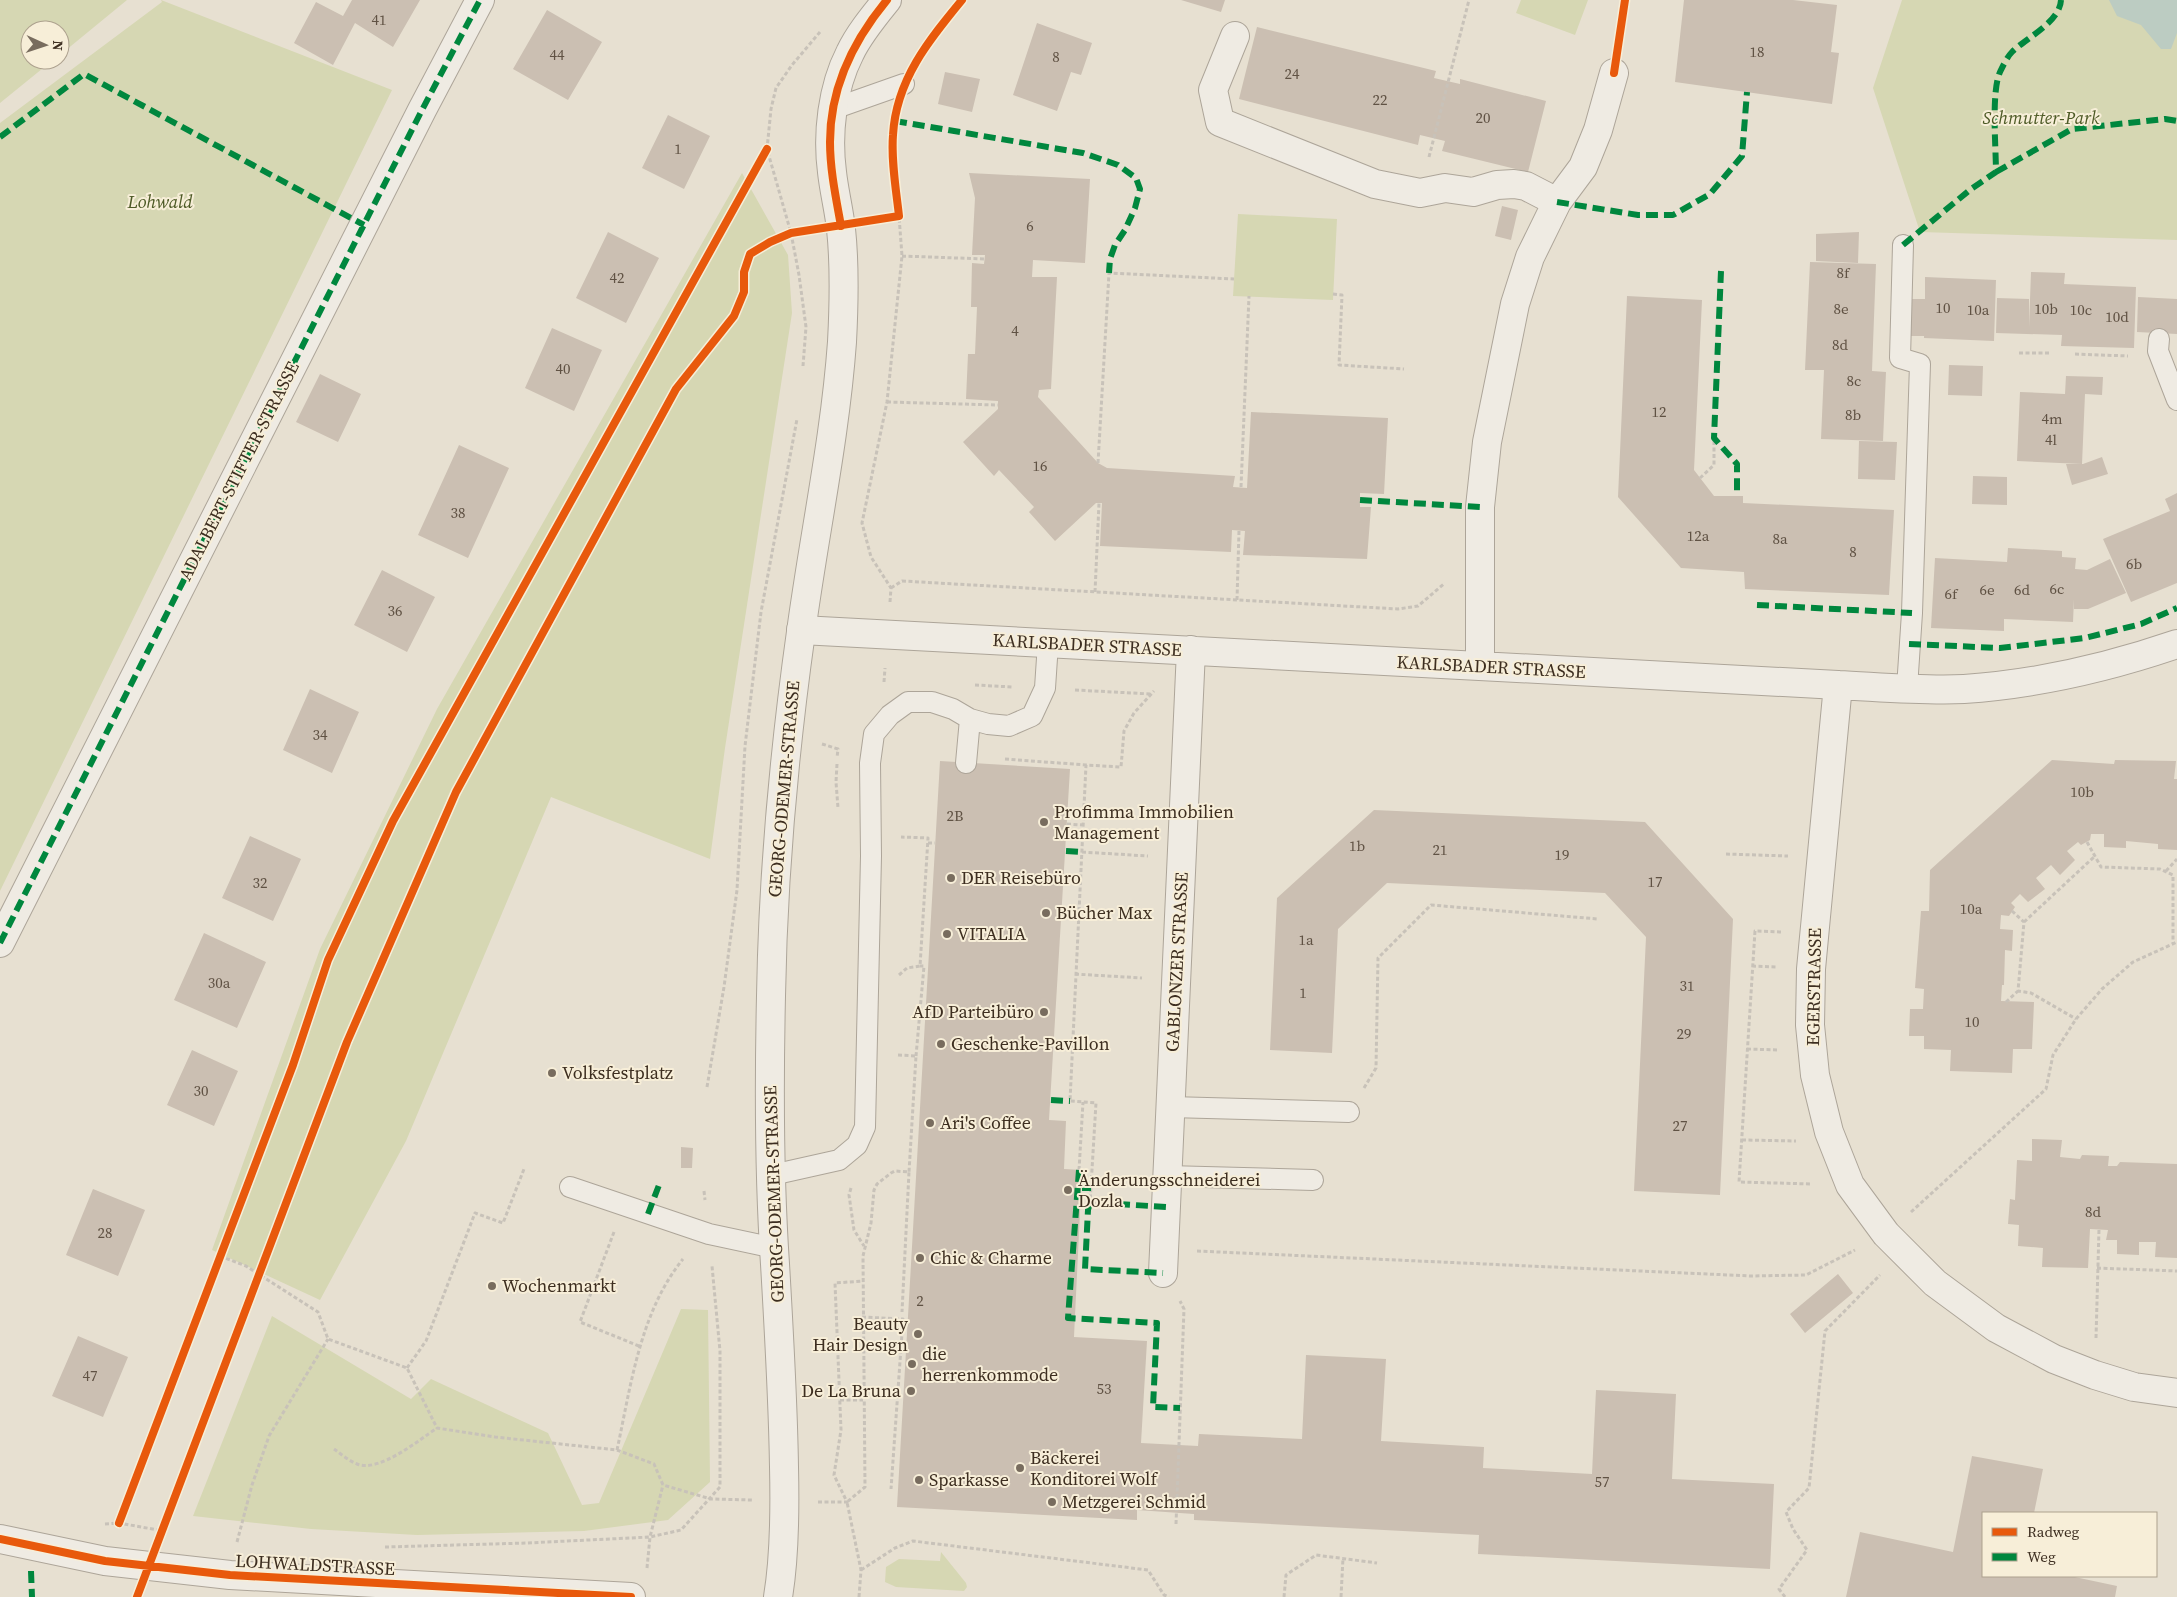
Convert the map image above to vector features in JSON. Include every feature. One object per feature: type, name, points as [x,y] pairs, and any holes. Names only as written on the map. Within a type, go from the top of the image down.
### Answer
[{"type":"street","name":"ADALBERT-STIFTER-STRASSE","points":[[0,943],[422,110],[480,0]]},
{"type":"street","name":"GEORG-ODEMER-STRASSE","points":[[778,1597],[784,1500],[782,1382],[774,1248],[772,1175],[771,1000],[773,902],[787,734],[801,630],[834,419],[842,339],[844,274],[841,226],[832,171],[830,141],[834,109],[840,80],[850,53],[875,14],[887,0]]},
{"type":"street","points":[[1235,36],[1213,90],[1220,122],[1375,184],[1420,193],[1445,188],[1473,192],[1497,184],[1514,184],[1526,186],[1557,202]]},
{"type":"street","points":[[1480,666],[1480,507],[1487,442],[1515,304],[1530,257],[1557,202],[1583,167],[1598,130],[1614,74]]},
{"type":"street","name":"KARLSBADER STRASSE","points":[[801,630],[1838,685],[1963,689],[2058,677],[2130,660],[2177,644]]},
{"type":"street","name":"GABLONZER STRASSE","points":[[1164,1262],[1190,650]]},
{"type":"street","name":"EGERSTRASSE","points":[[1838,685],[1811,968],[1810,1025],[1815,1075],[1829,1132],[1850,1185],[1895,1243],[1935,1284],[1996,1328],[2054,1359],[2095,1375],[2134,1387],[2177,1393]]},
{"type":"street","name":"LOHWALDSTRASSE","points":[[0,1539],[105,1560],[230,1575],[631,1597]]},
{"type":"lane","points":[[834,109],[904,84]]},
{"type":"lane","points":[[1903,245],[1900,358],[1920,364],[1912,613],[1907,688]]},
{"type":"lane","points":[[2159,339],[2158,351],[2177,400]]},
{"type":"lane","points":[[772,1175],[839,1160],[857,1145],[866,1127],[870,763],[874,734],[890,715],[908,702],[932,702],[953,709],[979,722],[1009,726],[1032,716],[1045,688],[1048,643]]},
{"type":"lane","points":[[966,763],[979,722]]},
{"type":"lane","points":[[1170,1107],[1349,1112]]},
{"type":"lane","points":[[1168,1176],[1314,1180]]},
{"type":"lane","points":[[570,1187],[709,1234],[774,1248]]},
{"type":"path","points":[[1420,193],[1469,0]]},
{"type":"path","points":[[791,233],[767,149],[771,109],[776,88],[792,65],[822,30]]},
{"type":"path","points":[[899,216],[902,256],[887,402],[862,523],[871,557],[891,588],[902,582],[1398,609],[1418,606],[1480,554]]},
{"type":"path","points":[[902,256],[985,259]]},
{"type":"path","points":[[1098,462],[1109,273],[1234,279]]},
{"type":"path","points":[[1333,294],[1342,295],[1339,365],[1404,369]]},
{"type":"path","points":[[1241,487],[1248,296]]},
{"type":"path","points":[[2019,353],[2050,353]]},
{"type":"path","points":[[887,402],[998,405]]},
{"type":"path","points":[[1700,478],[1714,465],[1714,438]]},
{"type":"path","points":[[1095,592],[1099,503]]},
{"type":"path","points":[[1237,600],[1240,531]]},
{"type":"path","points":[[979,722],[986,757],[1121,767],[1124,731],[1134,713],[1152,694]]},
{"type":"path","points":[[787,734],[838,749],[836,803],[842,820],[851,832],[870,827]]},
{"type":"path","points":[[1086,765],[1070,1101],[1096,1103],[1090,1203],[1118,1204]]},
{"type":"path","points":[[1067,824],[1083,825]]},
{"type":"path","points":[[928,842],[935,843]]},
{"type":"path","points":[[1785,1597],[1779,1589],[1807,1550],[1792,1529],[1786,1512],[1809,1488],[1825,1331],[1895,1243],[2046,1089],[2053,1055],[2076,1020],[2102,988],[2133,962],[2175,943],[2174,875],[2160,869],[2101,867],[2087,842]]},
{"type":"path","points":[[1082,852],[1129,855]]},
{"type":"path","points":[[1726,854],[1821,857]]},
{"type":"path","points":[[2006,1002],[2018,991],[2024,922],[2095,856]]},
{"type":"path","points":[[2166,871],[2177,859]]},
{"type":"path","points":[[1349,1112],[1376,1068],[1378,958],[1431,905],[1598,919]]},
{"type":"path","points":[[2012,911],[2024,922]]},
{"type":"path","points":[[1062,912],[1078,913]]},
{"type":"path","points":[[1814,933],[1755,931],[1739,1182],[1850,1185]]},
{"type":"path","points":[[902,1312],[916,1056],[924,966],[920,966]]},
{"type":"path","points":[[1075,974],[1127,978]]},
{"type":"path","points":[[2018,991],[2032,993],[2076,1020]]},
{"type":"path","points":[[900,1055],[916,1056]]},
{"type":"path","points":[[1078,1170],[1083,1102]]},
{"type":"path","points":[[1742,1140],[1834,1142]]},
{"type":"path","points":[[407,1368],[426,1341],[475,1212],[503,1224],[524,1169]]},
{"type":"path","points":[[847,1502],[865,1487],[862,1282],[863,1256],[871,1223],[874,1190],[877,1184],[891,1173],[895,1171],[909,1172]]},
{"type":"path","points":[[382,1547],[527,1544],[650,1537],[681,1530],[711,1499],[720,1487],[720,1351],[704,1191]]},
{"type":"path","points":[[624,1206],[580,1322],[639,1346]]},
{"type":"path","points":[[2095,1375],[2099,1229]]},
{"type":"path","points":[[617,1450],[639,1346],[656,1303],[682,1260],[709,1234]]},
{"type":"path","points":[[1164,1262],[1741,1276],[1806,1275],[1895,1243]]},
{"type":"path","points":[[220,1256],[246,1266],[318,1312],[328,1339],[407,1368],[437,1428]]},
{"type":"path","points":[[2097,1268],[2177,1271]]},
{"type":"path","points":[[859,1597],[861,1570],[847,1502],[834,1475],[840,1430],[835,1283],[862,1282]]},
{"type":"path","points":[[1176,1524],[1184,1309]]},
{"type":"path","points":[[862,1317],[903,1319],[891,1489]]},
{"type":"path","points":[[237,1544],[252,1485],[269,1436],[328,1339]]},
{"type":"path","points":[[840,1400],[863,1400]]},
{"type":"path","points":[[334,1449],[357,1464],[368,1466],[382,1463],[437,1428],[495,1437],[617,1450],[654,1464],[663,1485],[650,1537]]},
{"type":"path","points":[[663,1485],[711,1499]]},
{"type":"path","points":[[102,1524],[119,1523],[158,1530]]},
{"type":"path","points":[[861,1570],[894,1548],[913,1541],[1148,1570],[1163,1596],[1168,1597]]},
{"type":"path","points":[[227,1542],[246,1545]]},
{"type":"path","points":[[1284,1597],[1286,1575],[1316,1555],[1377,1563]]},
{"type":"path","points":[[1341,1597],[1343,1558]]},
{"type":"green space","points":[[0,0],[127,0],[70,47],[70,20],[20,20],[20,70],[41,70],[0,103]]},
{"type":"green space","name":"Lohwald","points":[[161,0],[392,90],[0,891],[0,123],[162,2]]},
{"type":"green space","points":[[1521,0],[1588,0],[1575,35],[1516,13]]},
{"type":"green space","name":"Schmutter-Park","points":[[1902,0],[2177,0],[2177,240],[1920,232],[1873,88]]},
{"type":"green space","points":[[742,173],[788,255],[792,313],[725,748],[710,859],[551,797],[406,1141],[320,1300],[212,1250],[320,949],[437,709]]},
{"type":"green space","points":[[1238,214],[1337,219],[1333,300],[1233,296]]},
{"type":"green space","points":[[681,1309],[708,1310],[710,1482],[668,1520],[584,1531],[417,1535],[311,1529],[193,1516],[272,1316],[411,1399],[431,1379],[548,1433],[582,1505],[599,1503]]},
{"type":"green space","points":[[941,1552],[966,1583],[967,1587],[964,1591],[896,1587],[885,1582],[886,1567],[899,1559],[940,1561]]},
{"type":"shaded area","points":[[2109,0],[2177,0],[2177,33],[2171,49],[2161,49],[2141,25],[2117,16]]},
{"type":"building","points":[[352,0],[420,0],[393,47],[355,23],[333,65],[294,43],[316,2],[343,16]]},
{"type":"building","points":[[1181,0],[1225,0],[1221,12]]},
{"type":"building","points":[[1684,0],[1793,0],[1837,5],[1831,52],[1839,53],[1832,104],[1675,82]]},
{"type":"building","points":[[547,10],[602,42],[568,100],[513,69]]},
{"type":"building","points":[[1037,23],[1092,43],[1081,75],[1071,72],[1057,111],[1013,95]]},
{"type":"building","points":[[1257,27],[1436,71],[1434,78],[1460,84],[1460,79],[1546,101],[1528,172],[1442,151],[1445,141],[1420,135],[1418,145],[1239,99]]},
{"type":"building","points":[[945,72],[980,79],[972,112],[938,104]]},
{"type":"building","points":[[668,115],[710,136],[684,189],[642,168]]},
{"type":"building","points":[[969,173],[1090,179],[1085,263],[1033,260],[1032,277],[1057,277],[1051,389],[1039,390],[1038,397],[1098,463],[1107,468],[1235,476],[1233,487],[1247,488],[1251,412],[1388,418],[1384,494],[1360,493],[1360,507],[1371,507],[1367,559],[1243,555],[1245,531],[1232,530],[1231,552],[1100,546],[1102,503],[1096,503],[1055,541],[1029,512],[1034,507],[999,470],[994,476],[963,442],[998,409],[998,401],[966,399],[968,354],[975,354],[977,307],[971,307],[972,263],[984,264],[985,255],[972,255],[975,198]]},
{"type":"building","points":[[1502,206],[1518,210],[1511,240],[1495,236]]},
{"type":"building","points":[[608,232],[659,258],[626,323],[576,298]]},
{"type":"building","points":[[1859,232],[1858,263],[1816,261],[1816,234]]},
{"type":"building","points":[[1810,262],[1876,264],[1872,371],[1886,372],[1883,441],[1821,439],[1824,370],[1805,370]]},
{"type":"building","points":[[2031,272],[2065,273],[2064,284],[2136,287],[2134,348],[2061,346],[2062,335],[1996,333],[1997,298],[2029,299],[2029,327]]},
{"type":"building","points":[[1925,277],[1996,280],[1994,341],[1909,336],[1910,299],[1925,299]]},
{"type":"building","points":[[1627,296],[1702,300],[1694,470],[1714,496],[1743,496],[1743,503],[1894,510],[1889,595],[1745,589],[1744,572],[1681,568],[1618,497]]},
{"type":"building","points":[[2138,297],[2177,299],[2177,334],[2137,332]]},
{"type":"building","points":[[552,328],[602,350],[574,411],[525,388]]},
{"type":"building","points":[[1949,365],[1983,366],[1982,396],[1948,395]]},
{"type":"building","points":[[320,374],[361,394],[338,442],[296,422]]},
{"type":"building","points":[[2066,376],[2103,377],[2102,395],[2085,394],[2082,464],[2017,461],[2020,392],[2065,394]]},
{"type":"building","points":[[1859,441],[1897,442],[1895,480],[1858,479]]},
{"type":"building","points":[[459,445],[509,468],[468,558],[418,535]]},
{"type":"building","points":[[2102,457],[2108,474],[2072,485],[2066,464],[2083,464]]},
{"type":"building","points":[[1973,476],[2007,477],[2007,505],[1972,504]]},
{"type":"building","points":[[2177,493],[2177,583],[2131,602],[2103,539],[2170,511],[2165,499]]},
{"type":"building","points":[[2008,548],[2062,551],[2062,557],[2076,558],[2075,569],[2087,570],[2110,559],[2126,593],[2088,609],[2074,609],[2074,599],[2073,622],[2004,619],[2004,631],[1931,628],[1935,558],[2007,562]]},
{"type":"building","points":[[382,570],[435,597],[407,652],[354,625]]},
{"type":"building","points":[[310,689],[359,712],[332,773],[283,750]]},
{"type":"building","points":[[2052,760],[2114,764],[2115,760],[2176,761],[2174,779],[2177,779],[2177,850],[2158,849],[2158,844],[2126,841],[2126,848],[2104,847],[2104,834],[2091,834],[2090,840],[2081,845],[2078,842],[2067,851],[2075,860],[2060,875],[2051,865],[2036,878],[2045,889],[2028,902],[2020,894],[2011,903],[2015,907],[2009,916],[2001,915],[2000,929],[2013,930],[2012,951],[2005,950],[2004,985],[2002,985],[2001,1001],[2034,1002],[2032,1049],[2013,1049],[2012,1073],[1950,1071],[1951,1050],[1924,1049],[1924,1036],[1909,1036],[1910,1009],[1923,1009],[1924,989],[1915,988],[1921,911],[1929,911],[1930,870]]},
{"type":"building","points":[[940,761],[1070,769],[1049,1120],[1066,1121],[1064,1169],[1082,1170],[1074,1337],[1147,1341],[1141,1443],[1198,1446],[1199,1434],[1302,1439],[1306,1355],[1386,1359],[1381,1441],[1484,1447],[1483,1468],[1592,1474],[1596,1390],[1676,1394],[1672,1479],[1774,1484],[1770,1569],[1478,1554],[1479,1535],[1194,1520],[1194,1514],[1137,1510],[1137,1520],[897,1507]]},
{"type":"building","points":[[1374,810],[1645,822],[1733,919],[1720,1195],[1634,1191],[1646,937],[1605,893],[1387,883],[1338,929],[1332,1053],[1270,1050],[1277,898]]},
{"type":"building","points":[[250,836],[301,859],[273,921],[222,898]]},
{"type":"building","points":[[204,933],[266,962],[237,1028],[174,1000]]},
{"type":"building","points":[[192,1050],[238,1071],[214,1126],[167,1105]]},
{"type":"building","points":[[2032,1139],[2062,1140],[2060,1157],[2080,1159],[2082,1155],[2109,1156],[2108,1166],[2117,1166],[2120,1162],[2177,1164],[2177,1258],[2155,1257],[2156,1242],[2139,1242],[2139,1255],[2117,1254],[2117,1240],[2106,1240],[2108,1230],[2090,1229],[2088,1268],[2042,1267],[2043,1248],[2018,1246],[2019,1225],[2008,1224],[2010,1199],[2015,1200],[2017,1160],[2032,1161]]},
{"type":"building","points":[[681,1147],[693,1148],[692,1168],[681,1168]]},
{"type":"building","points":[[93,1189],[145,1210],[118,1276],[66,1255]]},
{"type":"building","points":[[1838,1274],[1853,1293],[1805,1333],[1790,1314]]},
{"type":"building","points":[[78,1336],[128,1357],[103,1417],[52,1396]]},
{"type":"building","points":[[1972,1456],[2043,1469],[2034,1512],[1982,1512],[1982,1577],[2075,1577],[2117,1586],[2115,1597],[1846,1597],[1860,1532],[1953,1552]]},
{"type":"marked path","points":[[0,943],[422,110],[480,0]]},
{"type":"marked path","points":[[1903,245],[1971,189],[1996,172],[1995,106],[1997,81],[2000,72],[2012,52],[2055,15],[2061,0]]},
{"type":"marked path","points":[[0,137],[84,74],[364,225]]},
{"type":"marked path","points":[[1557,202],[1638,215],[1673,215],[1710,194],[1742,156],[1747,92]]},
{"type":"marked path","points":[[1996,172],[2072,129],[2165,119],[2177,121]]},
{"type":"marked path","points":[[895,121],[1083,153],[1118,165],[1136,178],[1140,189],[1135,208],[1125,230],[1115,245],[1110,259],[1109,273]]},
{"type":"marked path","points":[[1721,271],[1714,438],[1737,464],[1737,492]]},
{"type":"marked path","points":[[1360,500],[1480,507]]},
{"type":"marked path","points":[[1757,605],[1912,613]]},
{"type":"marked path","points":[[1909,644],[2000,648],[2085,638],[2141,624],[2177,608]]},
{"type":"marked path","points":[[1066,851],[1082,852]]},
{"type":"marked path","points":[[1051,1100],[1070,1101]]},
{"type":"marked path","points":[[1079,1170],[1068,1318],[1157,1323],[1153,1407],[1180,1408]]},
{"type":"marked path","points":[[648,1214],[659,1185]]},
{"type":"marked path","points":[[1082,1188],[1091,1188]]},
{"type":"marked path","points":[[1090,1203],[1085,1269],[1163,1273]]},
{"type":"marked path","points":[[1118,1204],[1166,1207]]},
{"type":"marked path","points":[[31,1571],[32,1597]]},
{"type":"cycle path","points":[[841,226],[830,152],[834,103],[839,84],[854,49],[887,0]]},
{"type":"cycle path","points":[[137,1597],[347,1042],[456,792],[676,389],[734,316],[744,292],[744,272],[750,254],[770,242],[791,233],[899,216],[894,175],[893,135],[895,115],[900,96],[907,79],[926,46],[962,0]]},
{"type":"cycle path","points":[[1614,73],[1625,0]]},
{"type":"cycle path","points":[[119,1523],[293,1065],[328,960],[393,821],[767,149]]},
{"type":"cycle path","points":[[0,1539],[105,1561],[230,1575],[631,1597]]},
{"type":"place","name":"Profimma Immobilien Management","points":[[1044,822]]},
{"type":"place","name":"DER Reisebüro","points":[[951,878]]},
{"type":"place","name":"Bücher Max","points":[[1046,913]]},
{"type":"place","name":"VITALIA","points":[[947,934]]},
{"type":"place","name":"AfD Parteibüro","points":[[1044,1012]]},
{"type":"place","name":"Geschenke-Pavillon","points":[[941,1044]]},
{"type":"place","name":"Volksfestplatz","points":[[552,1073]]},
{"type":"place","name":"Ari's Coffee","points":[[930,1123]]},
{"type":"place","name":"Änderungsschneiderei Dozla","points":[[1068,1190]]},
{"type":"place","name":"Chic & Charme","points":[[920,1258]]},
{"type":"place","name":"Wochenmarkt","points":[[492,1286]]},
{"type":"place","name":"Beauty Hair Design","points":[[918,1334]]},
{"type":"place","name":"die herrenkommode","points":[[912,1364]]},
{"type":"place","name":"De La Bruna","points":[[911,1391]]},
{"type":"place","name":"Bäckerei Konditorei Wolf","points":[[1020,1468]]},
{"type":"place","name":"Sparkasse","points":[[919,1480]]},
{"type":"place","name":"Metzgerei Schmid","points":[[1052,1502]]}]
